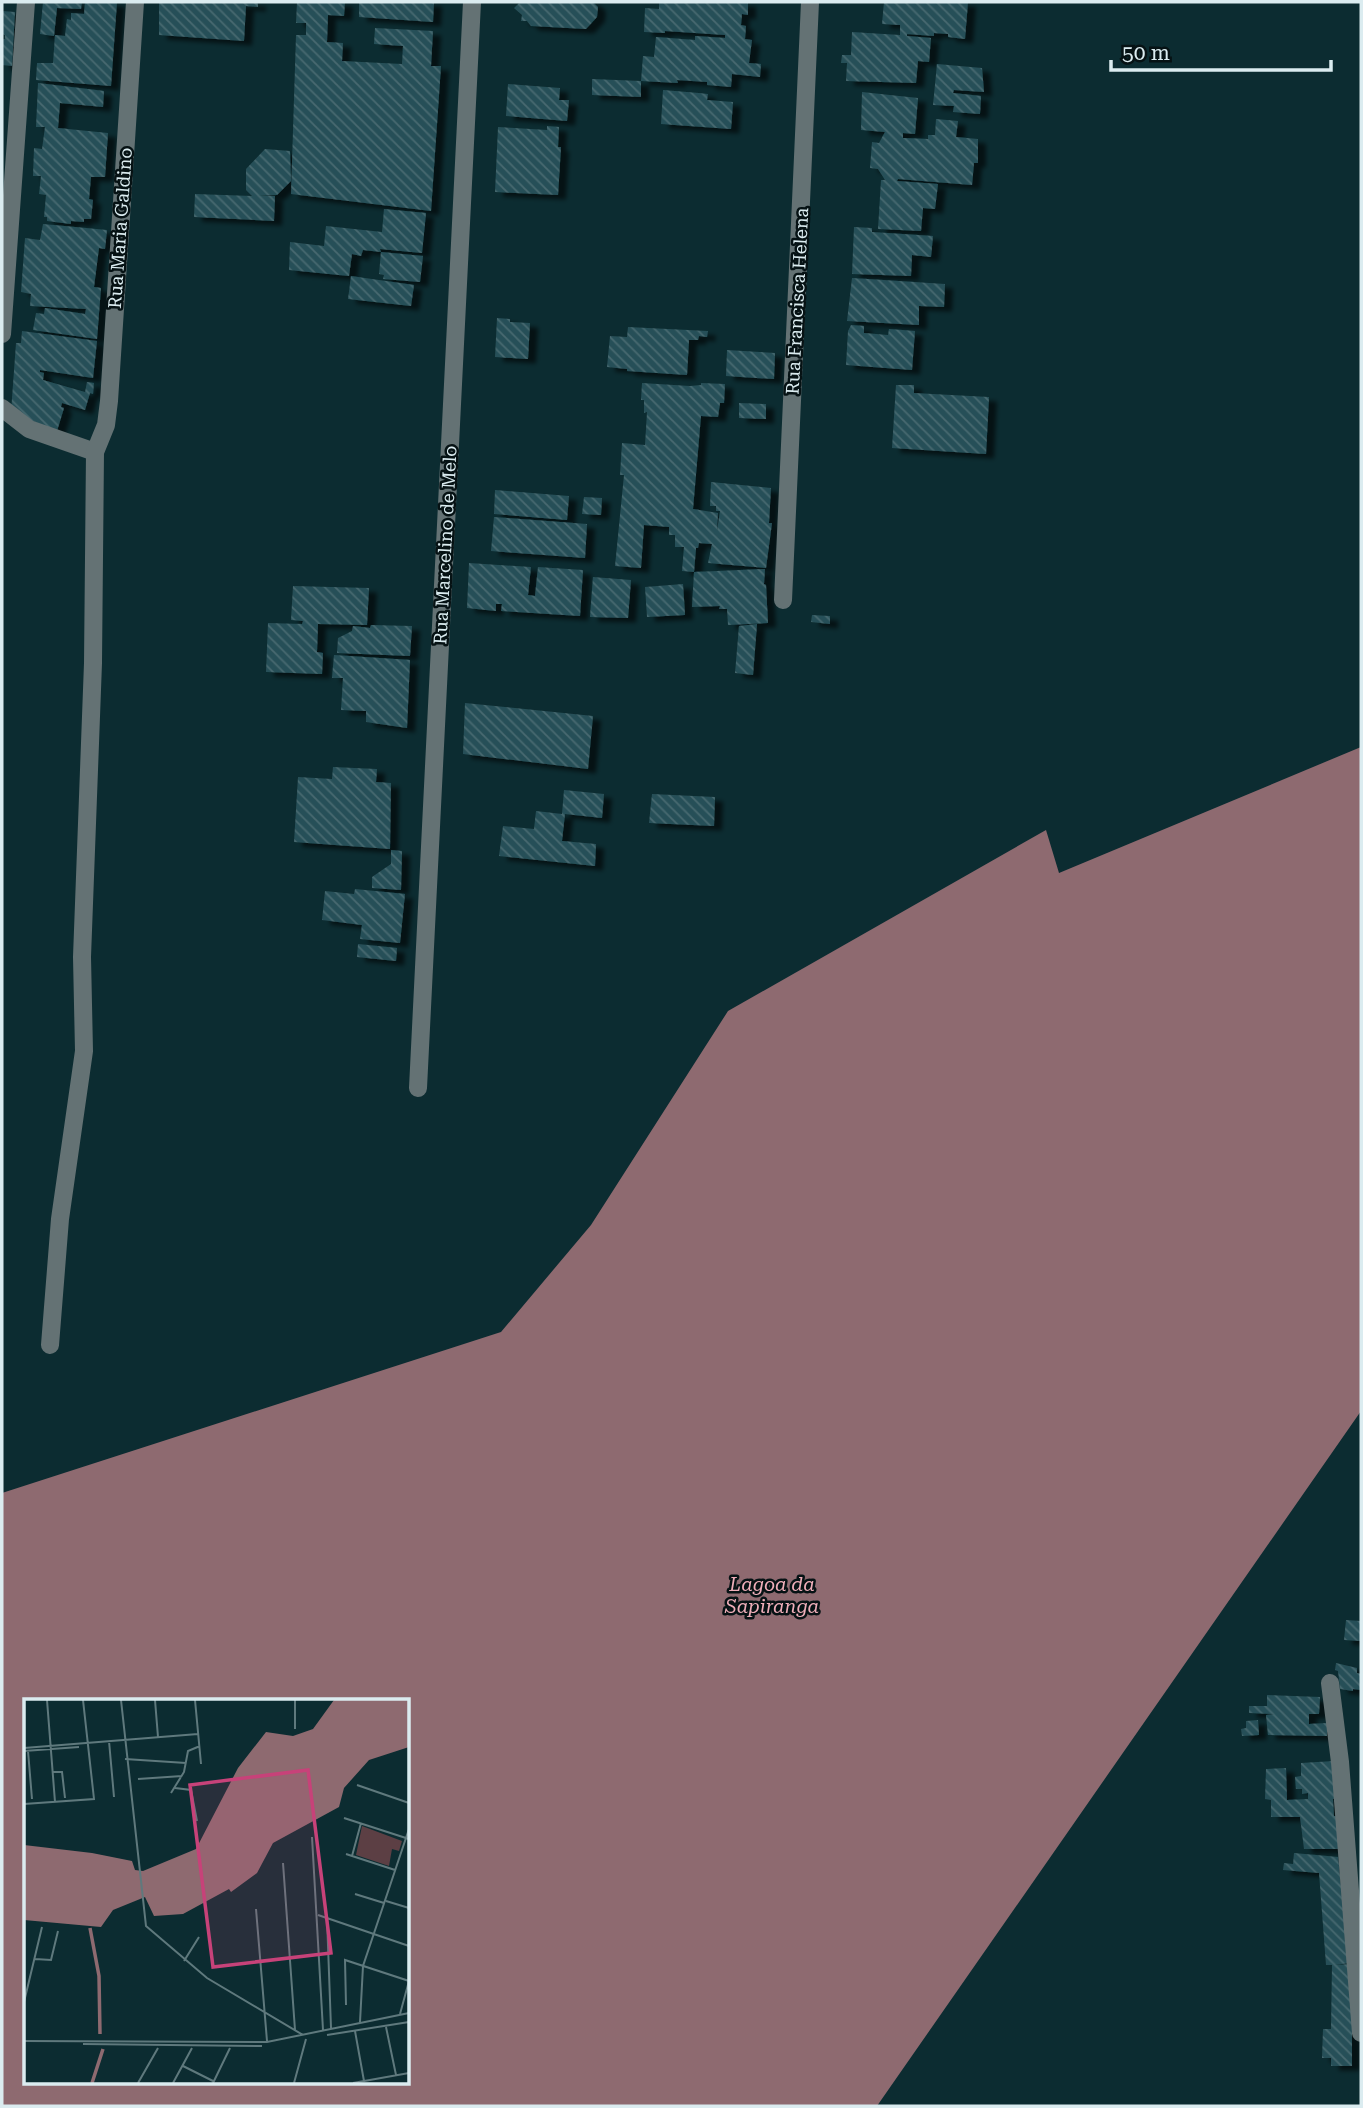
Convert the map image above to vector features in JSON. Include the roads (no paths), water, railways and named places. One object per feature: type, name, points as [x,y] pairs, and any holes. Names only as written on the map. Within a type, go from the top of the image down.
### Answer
[{"type":"street","points":[[2,334],[26,2]]},
{"type":"street","name":"Rua Maria Galdino","points":[[50,1345],[60,1219],[84,1051],[82,957],[93,663],[95,452],[106,425],[109,401],[135,2]]},
{"type":"street","name":"Rua Marcelino de Melo","points":[[418,1088],[472,2]]},
{"type":"street","name":"Rua Francisca Helena","points":[[783,600],[810,2]]},
{"type":"street","points":[[2,408],[29,429],[95,452]]},
{"type":"street","points":[[1330,1683],[1340,1762],[1361,2033]]},
{"type":"water","name":"Lagoa da Sapiranga","points":[[1361,747],[1361,1411],[877,2106],[2,2106],[2,1493],[501,1332],[591,1225],[728,1011],[1046,830],[1059,873]]}]
